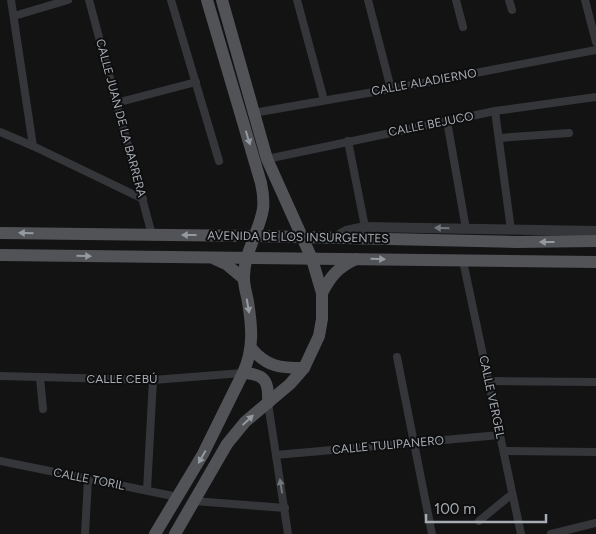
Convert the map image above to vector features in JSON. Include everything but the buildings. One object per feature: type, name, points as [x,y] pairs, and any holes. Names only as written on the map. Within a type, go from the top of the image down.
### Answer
[{"type":"main road","points":[[175,534],[227,444],[245,422],[290,384],[304,368],[319,336],[322,319],[322,293],[312,259],[267,158],[253,113],[240,89],[207,0]]},
{"type":"main road","points":[[155,534],[203,454],[249,360],[251,348],[252,324],[244,279],[246,258],[262,215],[264,198],[222,0]]},
{"type":"main road","name":"AVENIDA DE LOS INSURGENTES","points":[[0,233],[516,242],[596,241]]},
{"type":"main road","name":"AVENIDA DE LOS INSURGENTES","points":[[0,255],[596,262]]},
{"type":"main road","points":[[213,258],[226,264],[244,279]]},
{"type":"main road","points":[[322,293],[334,272],[344,264],[358,258]]},
{"type":"main road","points":[[251,348],[269,364],[278,367],[304,368]]},
{"type":"main road","points":[[243,373],[261,376],[266,382],[268,389],[268,403]]},
{"type":"street","points":[[11,0],[33,146]]},
{"type":"street","points":[[14,16],[68,0]]},
{"type":"street","name":"CALLE JUAN DE LA BARRERA","points":[[89,0],[152,235]]},
{"type":"street","points":[[171,0],[219,161]]},
{"type":"street","points":[[297,0],[324,100]]},
{"type":"street","points":[[368,0],[391,89]]},
{"type":"street","points":[[456,0],[463,27]]},
{"type":"street","points":[[509,0],[512,10]]},
{"type":"street","points":[[585,0],[596,42]]},
{"type":"street","name":"CALLE ALADIERNO","points":[[253,113],[596,50]]},
{"type":"street","points":[[116,103],[196,82]]},
{"type":"street","name":"CALLE BEJUCO","points":[[267,158],[495,111],[596,97]]},
{"type":"street","points":[[495,111],[511,230]]},
{"type":"street","points":[[447,121],[466,229]]},
{"type":"street","points":[[0,132],[143,199]]},
{"type":"street","points":[[500,138],[569,132]]},
{"type":"street","points":[[348,141],[365,227]]},
{"type":"street","points":[[334,238],[346,231],[365,227],[596,231]]},
{"type":"street","name":"CALLE VERGEL","points":[[463,261],[521,534]]},
{"type":"street","points":[[397,358],[432,534]]},
{"type":"street","name":"CALLE CEBÚ","points":[[0,376],[153,380],[243,373]]},
{"type":"street","points":[[40,378],[43,409]]},
{"type":"street","points":[[147,490],[153,380]]},
{"type":"street","points":[[489,380],[596,382]]},
{"type":"street","points":[[268,403],[288,534]]},
{"type":"street","name":"CALLE TULIPANERO","points":[[276,455],[500,435]]},
{"type":"street","points":[[504,451],[596,452]]},
{"type":"street","name":"CALLE TORIL","points":[[0,461],[178,497]]},
{"type":"street","points":[[85,534],[88,479]]},
{"type":"street","points":[[479,522],[512,494]]},
{"type":"street","points":[[194,501],[285,508]]},
{"type":"street","points":[[550,534],[596,523]]}]
